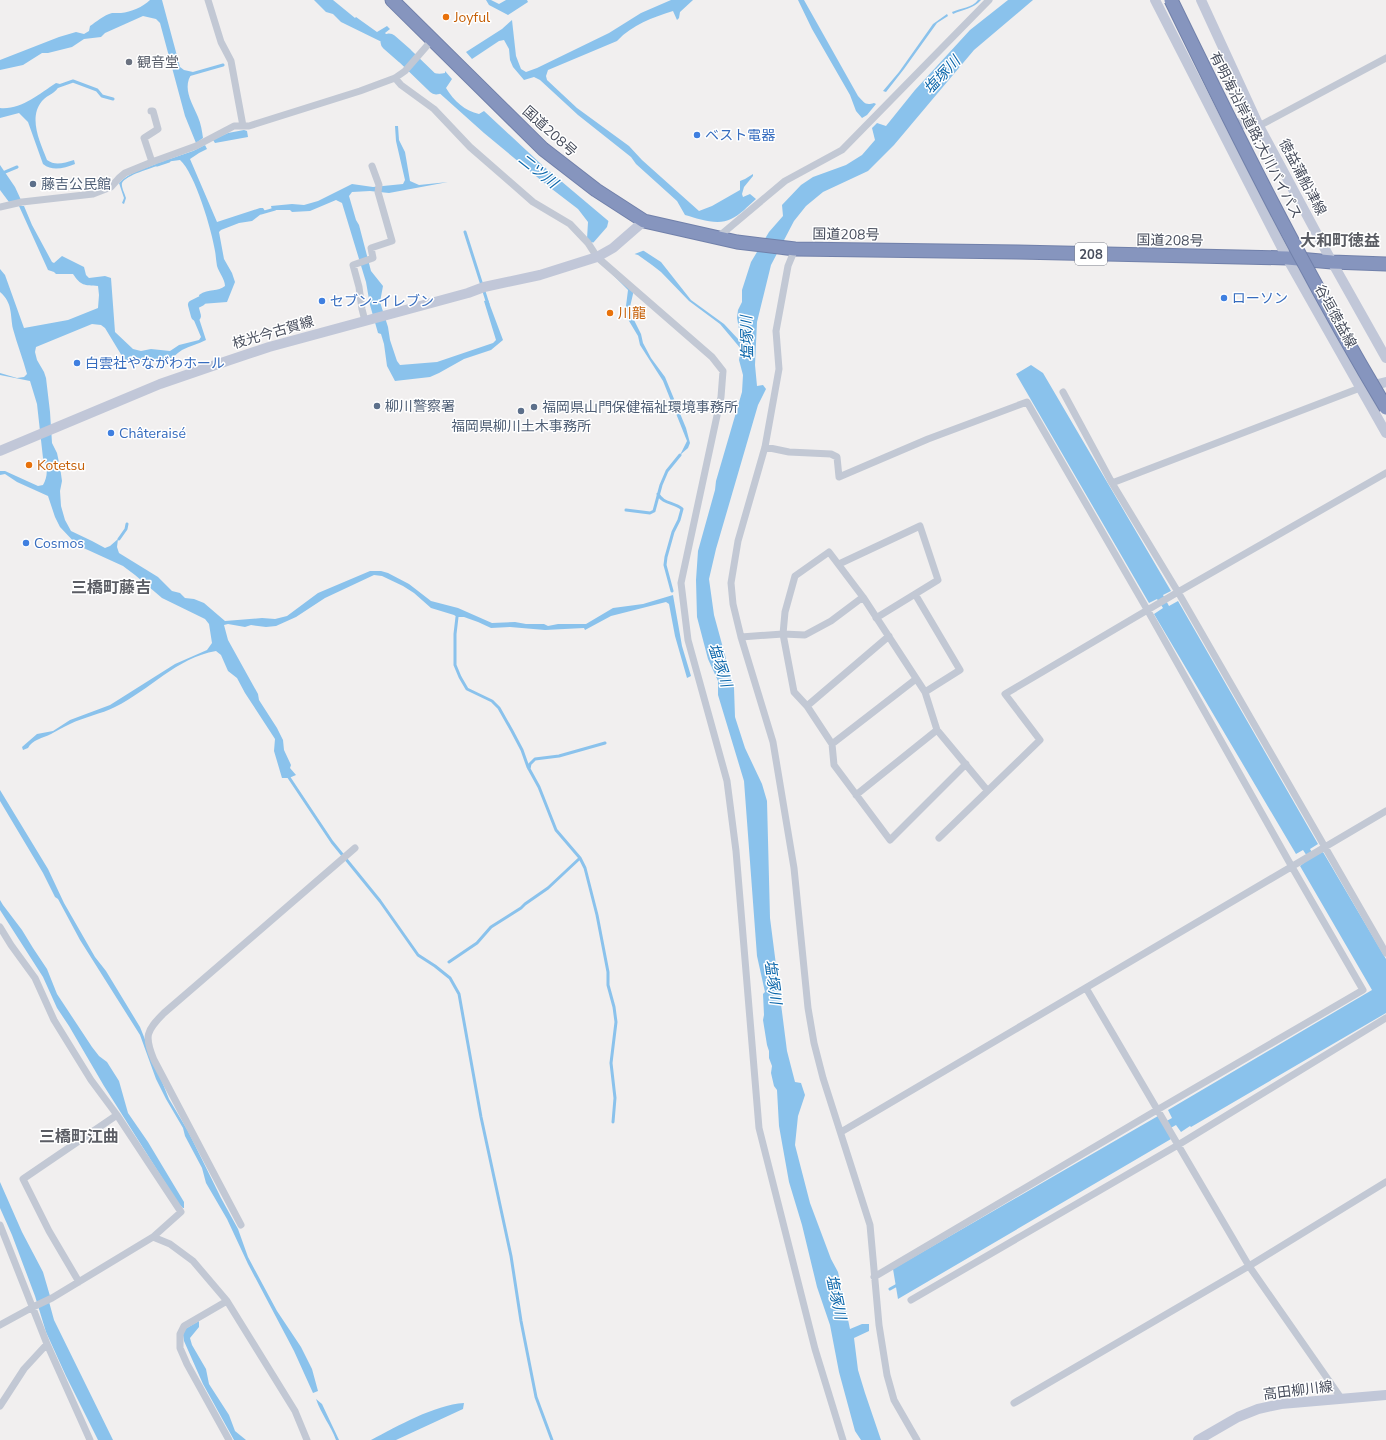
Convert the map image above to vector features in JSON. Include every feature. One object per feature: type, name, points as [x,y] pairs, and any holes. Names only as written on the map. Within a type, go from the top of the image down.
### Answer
[{"type":"highway","name":"国道208号","points":[[392,0],[543,149],[596,190],[644,220],[737,242],[795,249],[1287,258],[1332,262],[1386,264]]},
{"type":"highway","name":"有明海沿岸道路;大川バイパス","points":[[1171,0],[1240,142],[1291,238],[1386,408]]},
{"type":"main road","points":[[1155,0],[1287,258]]},
{"type":"main road","name":"徳益蒲船津線","points":[[1201,0],[1260,126],[1332,262]]},
{"type":"main road","points":[[1216,121],[1260,126]]},
{"type":"main road","name":"枝光今古賀線","points":[[0,450],[160,384],[269,347],[481,288],[540,275],[601,255],[613,248],[644,220]]},
{"type":"main road","name":"谷垣徳益線","points":[[1287,258],[1386,433]]},
{"type":"main road","name":"谷垣徳益線","points":[[1332,262],[1386,358]]},
{"type":"main road","points":[[1360,388],[1386,382]]},
{"type":"main road","name":"高田柳川線","points":[[1198,1440],[1238,1417],[1258,1409],[1281,1404],[1386,1394]]},
{"type":"street","points":[[208,0],[221,42],[231,61],[243,126]]},
{"type":"street","points":[[717,238],[785,181],[842,150],[989,0]]},
{"type":"street","points":[[0,207],[19,203],[93,194],[111,187],[125,173],[196,146],[234,126],[249,126],[343,97],[395,78],[412,64],[432,40]]},
{"type":"street","points":[[1260,126],[1386,58]]},
{"type":"street","points":[[395,78],[401,85],[434,110],[470,147],[532,202],[570,224],[588,243],[712,357],[723,370],[721,397],[681,583],[688,640],[727,781],[736,851],[759,1128],[815,1349],[843,1440]]},
{"type":"street","points":[[151,111],[153,111],[158,129],[144,138],[152,162]]},
{"type":"street","points":[[369,320],[362,309],[359,287],[352,265],[370,260],[373,258],[371,248],[392,241],[372,166]]},
{"type":"street","points":[[795,249],[788,266],[776,331],[779,369],[765,447],[738,541],[731,583],[733,604],[741,637],[773,742],[794,868],[808,1008],[814,1043],[823,1078],[870,1225],[878,1325],[887,1376],[894,1400],[917,1440]]},
{"type":"street","points":[[1112,483],[1360,388]]},
{"type":"street","points":[[1063,392],[1112,483],[1178,592],[1386,953]]},
{"type":"street","points":[[765,447],[789,452],[831,454],[837,457],[839,478],[928,439],[1027,402],[1148,611],[1363,990],[874,1277]]},
{"type":"street","points":[[939,838],[1040,740],[1005,694],[1178,592],[1386,473]]},
{"type":"street","points":[[839,564],[920,526],[938,580],[876,618]]},
{"type":"street","points":[[966,764],[890,840],[834,765],[832,744],[807,706],[794,692],[783,634],[785,612],[795,576],[829,552],[863,597],[916,678],[924,692],[937,730],[966,764],[987,790]]},
{"type":"street","points":[[915,594],[960,670],[924,692]]},
{"type":"street","points":[[741,637],[783,634],[805,635],[831,622],[863,597]]},
{"type":"street","points":[[807,706],[889,636]]},
{"type":"street","points":[[832,744],[916,678]]},
{"type":"street","points":[[856,795],[937,730]]},
{"type":"street","points":[[841,1132],[1386,811]]},
{"type":"street","points":[[241,1225],[154,1060],[148,1046],[148,1035],[152,1025],[164,1013],[355,848]]},
{"type":"street","points":[[0,927],[35,978],[54,1020],[91,1080],[117,1115],[181,1212],[153,1238],[52,1298],[0,1325]]},
{"type":"street","points":[[1086,988],[1249,1266],[1341,1398]]},
{"type":"street","points":[[910,1300],[1178,1145],[1386,1018]]},
{"type":"street","points":[[80,1282],[49,1231],[23,1179],[117,1115]]},
{"type":"street","points":[[1014,1404],[1249,1266],[1386,1182]]},
{"type":"street","points":[[0,1225],[47,1344],[90,1440]]},
{"type":"street","points":[[153,1238],[170,1244],[193,1261],[227,1301],[295,1411],[307,1440]]},
{"type":"street","points":[[227,1301],[184,1326],[180,1334],[180,1348],[187,1364],[229,1440]]},
{"type":"street","points":[[0,1406],[24,1369],[47,1344]]},
{"type":"water","points":[[150,0],[162,0],[180,67],[184,70],[193,72],[188,83],[188,89],[200,122],[203,138],[196,143],[185,116],[160,23],[156,19],[143,16],[105,33],[101,37],[84,39],[72,47],[42,53],[23,65],[0,70],[0,60],[59,37],[76,32],[84,34],[89,31],[90,26],[106,15],[133,10],[144,5]]},
{"type":"water","points":[[314,0],[333,0],[355,18],[356,17],[377,32],[387,26],[390,29],[385,33],[406,54],[405,57],[390,46],[341,22],[333,14],[326,12]]},
{"type":"water","points":[[486,0],[491,0],[499,4],[506,0],[527,0],[528,2],[508,15],[489,5]]},
{"type":"water","points":[[671,0],[693,0],[680,12],[677,20],[673,11],[650,19],[630,30],[617,41],[548,70],[546,76],[547,80],[577,108],[629,146],[642,160],[699,211],[712,206],[740,190],[740,181],[753,174],[744,187],[742,194],[743,197],[750,194],[756,199],[738,215],[726,221],[714,222],[685,215],[677,201],[636,164],[631,157],[578,115],[540,80],[534,77],[524,80],[513,67],[510,60],[509,49],[504,40],[499,41],[472,59],[466,52],[502,29],[512,20],[516,56],[521,69],[526,72],[609,33],[641,13]]},
{"type":"water","points":[[798,0],[804,0],[858,96],[867,104],[876,104],[867,115],[862,118],[856,111],[850,95],[812,29]]},
{"type":"water","points":[[978,0],[981,0],[975,5],[953,14],[952,12],[970,6]]},
{"type":"water","name":"塩塚川","points":[[1008,0],[1033,0],[974,50],[894,145],[868,171],[823,192],[806,206],[794,221],[771,265],[757,322],[755,365],[757,386],[763,385],[766,389],[758,405],[716,549],[709,579],[714,615],[734,688],[735,717],[745,748],[762,784],[767,801],[770,918],[787,1051],[795,1082],[801,1083],[805,1095],[798,1116],[795,1145],[810,1203],[831,1259],[838,1272],[850,1329],[862,1324],[869,1324],[869,1331],[854,1338],[858,1370],[881,1440],[861,1440],[855,1431],[839,1372],[830,1325],[817,1287],[802,1225],[789,1182],[779,1126],[777,1090],[774,1086],[771,1073],[772,1066],[769,1058],[763,1020],[763,994],[765,992],[757,956],[744,781],[718,695],[718,681],[708,659],[697,617],[696,580],[698,551],[715,490],[716,481],[742,392],[743,375],[739,360],[741,349],[720,324],[689,301],[661,272],[638,255],[591,242],[587,239],[588,222],[578,209],[484,133],[417,73],[423,68],[430,72],[442,74],[445,73],[445,71],[452,79],[446,88],[456,101],[474,113],[479,114],[484,111],[542,165],[644,251],[661,262],[691,300],[724,324],[739,340],[741,340],[737,318],[738,310],[742,302],[742,290],[751,262],[769,232],[783,216],[782,205],[801,185],[813,177],[846,165],[862,155],[875,140],[872,128],[877,123],[886,126],[915,90],[970,30]]},
{"type":"water","points":[[947,14],[948,16],[937,23],[886,92],[883,91],[899,72],[933,24]]},
{"type":"water","points":[[56,83],[60,84],[54,92],[42,101],[38,108],[36,115],[37,130],[41,146],[47,160],[53,163],[63,163],[74,160],[75,164],[55,169],[43,164],[28,122],[19,113],[0,118],[0,108],[8,108],[22,104]]},
{"type":"water","points":[[395,126],[398,126],[399,140],[405,152],[410,181],[419,185],[448,182],[389,193],[370,191],[352,192],[349,196],[356,220],[359,225],[371,271],[383,286],[380,302],[397,361],[400,365],[437,362],[493,343],[496,340],[484,301],[488,300],[503,340],[491,350],[464,359],[430,377],[395,381],[387,366],[384,344],[381,334],[378,333],[370,305],[366,282],[342,203],[336,200],[310,211],[292,212],[290,210],[272,210],[271,206],[292,204],[304,205],[318,201],[352,184],[373,187],[403,184],[405,180],[396,141]]},
{"type":"water","points":[[244,130],[247,131],[248,137],[215,143],[213,140],[228,133]]},
{"type":"water","points":[[205,145],[207,149],[190,159],[217,222],[260,208],[263,208],[265,211],[252,221],[239,223],[219,232],[224,259],[235,282],[227,302],[201,304],[199,295],[206,291],[222,288],[225,286],[225,283],[217,266],[207,217],[197,189],[186,167],[180,160],[164,161],[193,151]]},
{"type":"water","points":[[159,163],[160,165],[128,177],[124,180],[122,185],[126,198],[124,204],[122,203],[124,198],[119,183],[133,173]]},
{"type":"water","points":[[0,165],[15,187],[21,200],[9,202],[0,190]]},
{"type":"water","points":[[19,206],[24,206],[32,225],[52,262],[54,263],[62,256],[84,267],[86,275],[89,278],[105,276],[111,278],[115,332],[133,349],[141,351],[151,349],[170,351],[179,345],[199,340],[201,337],[190,311],[189,304],[194,303],[206,340],[182,350],[169,359],[130,363],[125,361],[105,328],[101,325],[92,324],[36,347],[35,352],[37,360],[46,378],[52,443],[57,453],[60,467],[62,481],[60,491],[61,506],[65,520],[71,531],[105,548],[110,546],[118,539],[117,547],[119,553],[158,577],[172,591],[180,593],[185,598],[194,599],[204,603],[225,621],[262,618],[275,619],[287,616],[318,593],[370,571],[381,571],[388,573],[409,584],[431,601],[458,608],[492,623],[515,622],[526,624],[544,624],[548,626],[558,624],[586,624],[613,608],[643,604],[673,595],[682,646],[691,676],[687,678],[675,636],[669,604],[666,602],[611,616],[585,630],[584,628],[545,630],[510,627],[491,628],[464,617],[457,617],[431,608],[414,593],[403,586],[382,576],[374,575],[325,598],[296,617],[276,626],[266,627],[251,625],[245,627],[228,624],[224,625],[228,640],[258,694],[259,700],[283,740],[284,750],[291,765],[290,768],[296,775],[289,778],[282,778],[274,751],[275,739],[237,678],[228,671],[221,655],[216,651],[188,660],[128,700],[104,712],[67,725],[35,741],[28,748],[23,750],[22,747],[37,734],[53,731],[70,720],[110,705],[175,664],[207,650],[212,643],[209,624],[205,619],[162,598],[123,566],[77,545],[60,527],[48,496],[17,482],[5,474],[0,475],[0,471],[5,471],[38,486],[43,485],[47,472],[43,458],[37,404],[30,381],[0,375],[0,373],[17,378],[24,377],[27,374],[13,329],[9,305],[7,300],[0,292],[0,269],[5,275],[24,328],[68,320],[98,308],[99,295],[98,286],[83,284],[78,281],[73,274],[56,274],[48,270]]},
{"type":"water","points":[[605,267],[633,287],[630,307],[633,318],[651,358],[665,377],[686,428],[690,443],[688,448],[680,455],[687,441],[663,381],[640,345],[638,336],[623,311],[626,306],[628,290]]},
{"type":"water","points":[[1031,365],[1043,373],[1171,591],[1163,595],[1169,606],[1178,601],[1318,844],[1310,849],[1314,856],[1323,852],[1386,959],[1386,1013],[1191,1127],[1190,1126],[1181,1132],[1176,1125],[1167,1130],[1171,1139],[898,1299],[893,1269],[1158,1116],[1163,1123],[1172,1118],[1168,1110],[1372,990],[1300,866],[1309,859],[1303,850],[1296,854],[1154,614],[1163,608],[1157,599],[1149,603],[1016,374]]},
{"type":"water","points":[[0,790],[48,869],[64,903],[95,957],[106,971],[140,1027],[169,1099],[188,1131],[238,1229],[248,1257],[277,1311],[301,1347],[312,1369],[318,1391],[313,1393],[294,1351],[248,1264],[227,1219],[206,1183],[202,1168],[185,1136],[183,1128],[156,1079],[140,1035],[80,940],[58,899],[55,897],[43,873],[0,801]]},
{"type":"water","points":[[0,900],[22,930],[47,969],[57,994],[92,1047],[99,1056],[107,1062],[119,1081],[128,1113],[148,1142],[184,1202],[184,1208],[178,1203],[57,1008],[43,977],[0,910]]},
{"type":"water","points":[[0,1182],[22,1232],[43,1272],[50,1296],[48,1298],[54,1320],[113,1440],[98,1440],[46,1332],[35,1296],[0,1208]]},
{"type":"water","points":[[199,1321],[199,1327],[190,1338],[192,1345],[206,1369],[209,1384],[229,1415],[235,1431],[246,1440],[234,1440],[203,1384],[184,1341],[183,1335],[185,1329]]},
{"type":"water","points":[[316,1399],[322,1404],[339,1440],[336,1440]]},
{"type":"water","points":[[464,1403],[463,1409],[396,1440],[371,1440],[429,1412]]},
{"type":"pier","points":[[609,219],[645,250],[632,255],[597,247],[593,243],[607,227]]},
{"type":"waterway","name":"二ツ川","points":[[389,42],[436,86]]},
{"type":"waterway","points":[[188,75],[223,65]]},
{"type":"waterway","points":[[56,87],[73,81],[97,90],[102,96],[113,99]]},
{"type":"waterway","points":[[157,165],[169,161]]},
{"type":"waterway","points":[[0,174],[17,167]]},
{"type":"waterway","points":[[261,213],[275,209]]},
{"type":"waterway","points":[[465,232],[488,304]]},
{"type":"waterway","points":[[196,316],[193,305],[201,301]]},
{"type":"waterway","points":[[626,510],[650,513],[654,511],[661,485],[667,471],[680,455]]},
{"type":"waterway","points":[[658,494],[663,500],[682,509],[679,520],[673,532],[665,565],[672,591]]},
{"type":"waterway","points":[[119,539],[126,529],[127,524]]},
{"type":"waterway","points":[[457,617],[455,634],[455,665],[460,677],[467,689],[492,701],[499,708],[522,750],[556,830],[580,858],[585,868],[597,915],[608,972],[608,985],[614,1007],[616,1022],[611,1063],[615,1098],[613,1122]]},
{"type":"waterway","points":[[529,769],[530,764],[535,759],[559,756],[605,743]]},
{"type":"waterway","points":[[288,776],[332,842],[380,901],[418,955],[450,978],[459,994],[481,1117],[511,1256],[521,1321],[536,1397],[552,1440]]},
{"type":"waterway","points":[[449,962],[477,943],[491,927],[521,908],[548,888],[580,858]]},
{"type":"waterway","points":[[890,1289],[899,1284]]},
{"type":"place","name":"Joyful","points":[[446,17]]},
{"type":"place","name":"観音堂","points":[[129,62]]},
{"type":"place","name":"ベスト電器","points":[[697,135]]},
{"type":"place","name":"藤吉公民館","points":[[33,184]]},
{"type":"place","name":"ローソン","points":[[1224,298]]},
{"type":"place","name":"セブン-イレブン","points":[[322,301]]},
{"type":"place","name":"川龍","points":[[610,313]]},
{"type":"place","name":"白雲社やながわホール","points":[[77,363]]},
{"type":"place","name":"柳川警察署","points":[[377,406]]},
{"type":"place","name":"福岡県山門保健福祉環境事務所","points":[[534,407]]},
{"type":"place","name":"福岡県柳川土木事務所","points":[[521,411]]},
{"type":"place","name":"Châteraisé","points":[[111,433]]},
{"type":"place","name":"Kotetsu","points":[[29,465]]},
{"type":"place","name":"Cosmos","points":[[26,543]]},
{"type":"district","name":"大和町徳益","points":[[1340,240]]},
{"type":"district","name":"三橋町藤吉","points":[[111,587]]},
{"type":"district","name":"三橋町江曲","points":[[79,1136]]}]
